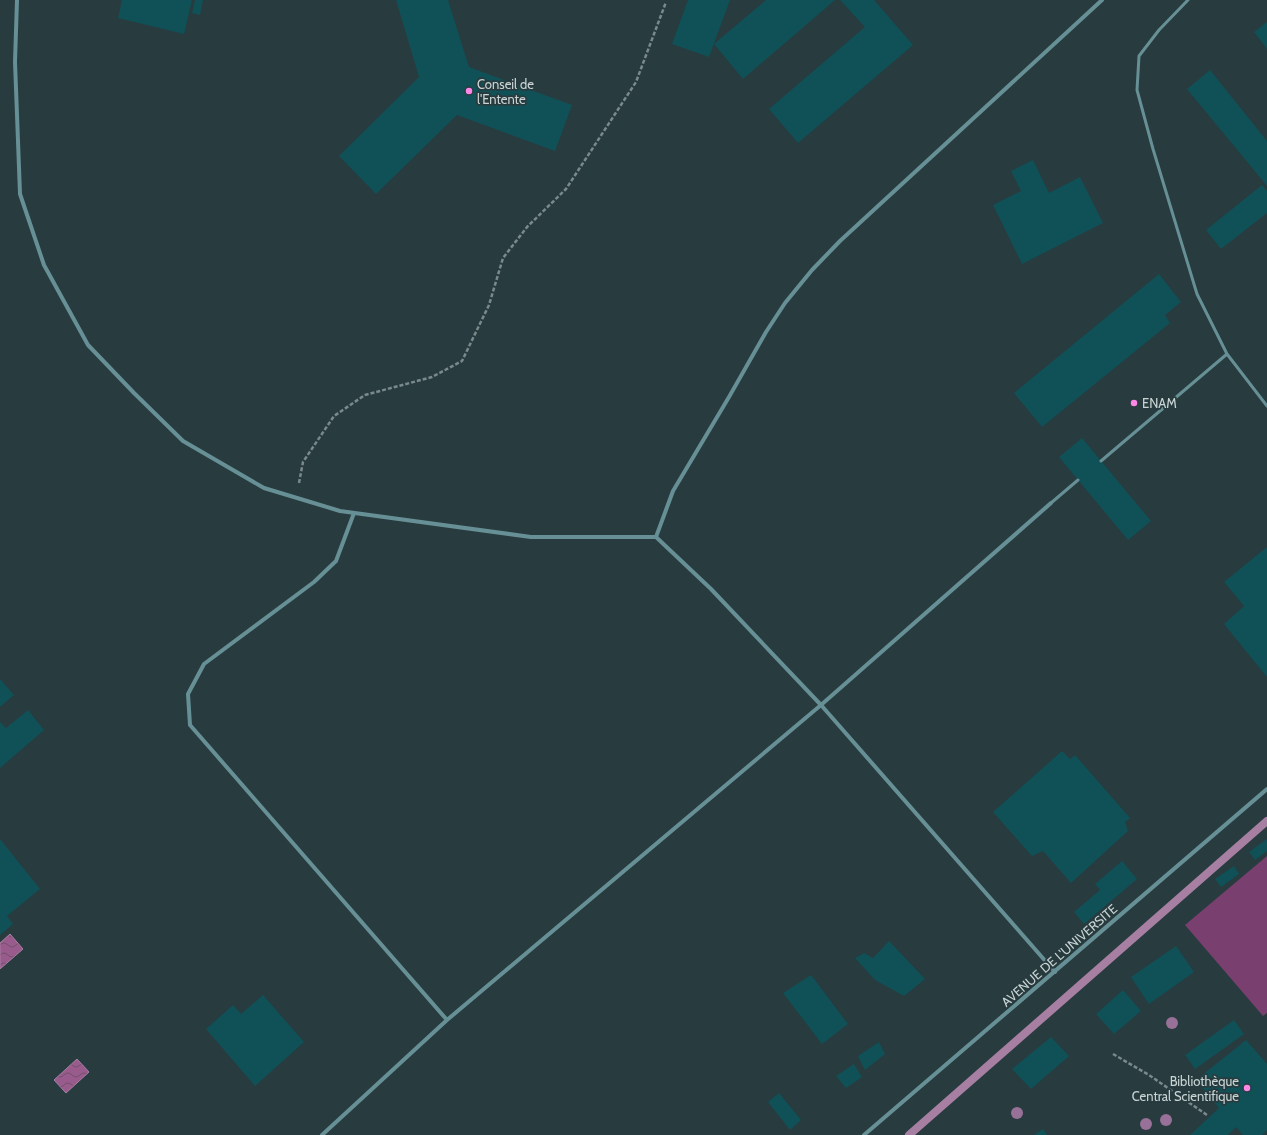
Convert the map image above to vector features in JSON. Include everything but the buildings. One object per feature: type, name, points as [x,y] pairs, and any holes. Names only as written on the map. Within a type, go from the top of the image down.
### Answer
[{"type":"street","points":[[18,0],[15,62],[20,194],[44,265],[88,345],[183,441],[264,488],[340,512],[531,537],[656,536],[711,590],[821,705],[1055,972]]},
{"type":"street","points":[[656,536],[673,491],[729,398],[766,332],[785,303],[808,275],[840,242],[1102,0]]},
{"type":"street","points":[[322,1135],[446,1020],[821,705],[1052,503]]},
{"type":"street","points":[[354,513],[336,561],[314,582],[204,664],[188,694],[190,725],[446,1020]]},
{"type":"street","name":"AVENUE DE L'UNIVERSITE","points":[[864,1135],[1267,789]]},
{"type":"lane","points":[[1188,0],[1159,30],[1139,56],[1137,90],[1153,149],[1197,294],[1227,354],[1267,406]]},
{"type":"lane","points":[[1101,461],[1227,354]]},
{"type":"lane","points":[[1052,503],[1078,480]]},
{"type":"path","points":[[297,498],[303,462],[334,416],[365,395],[432,377],[462,361],[489,305],[503,258],[527,227],[566,188],[636,82],[666,2]]},
{"type":"path","points":[[1113,1054],[1149,1075],[1207,1115]]},
{"type":"shaded area","points":[[1267,856],[1267,1013],[1263,1016],[1185,925]]},
{"type":"water","points":[[10,934],[23,949],[0,969],[0,943]]},
{"type":"water","points":[[77,1059],[89,1072],[66,1093],[54,1080]]},
{"type":"waterway","points":[[909,1135],[1267,821]]},
{"type":"place","name":"Conseil de l'Entente","points":[[469,91]]},
{"type":"place","name":"ENAM","points":[[1134,403]]},
{"type":"place","name":"Bibliothèque Central Scientifique","points":[[1247,1088]]}]
